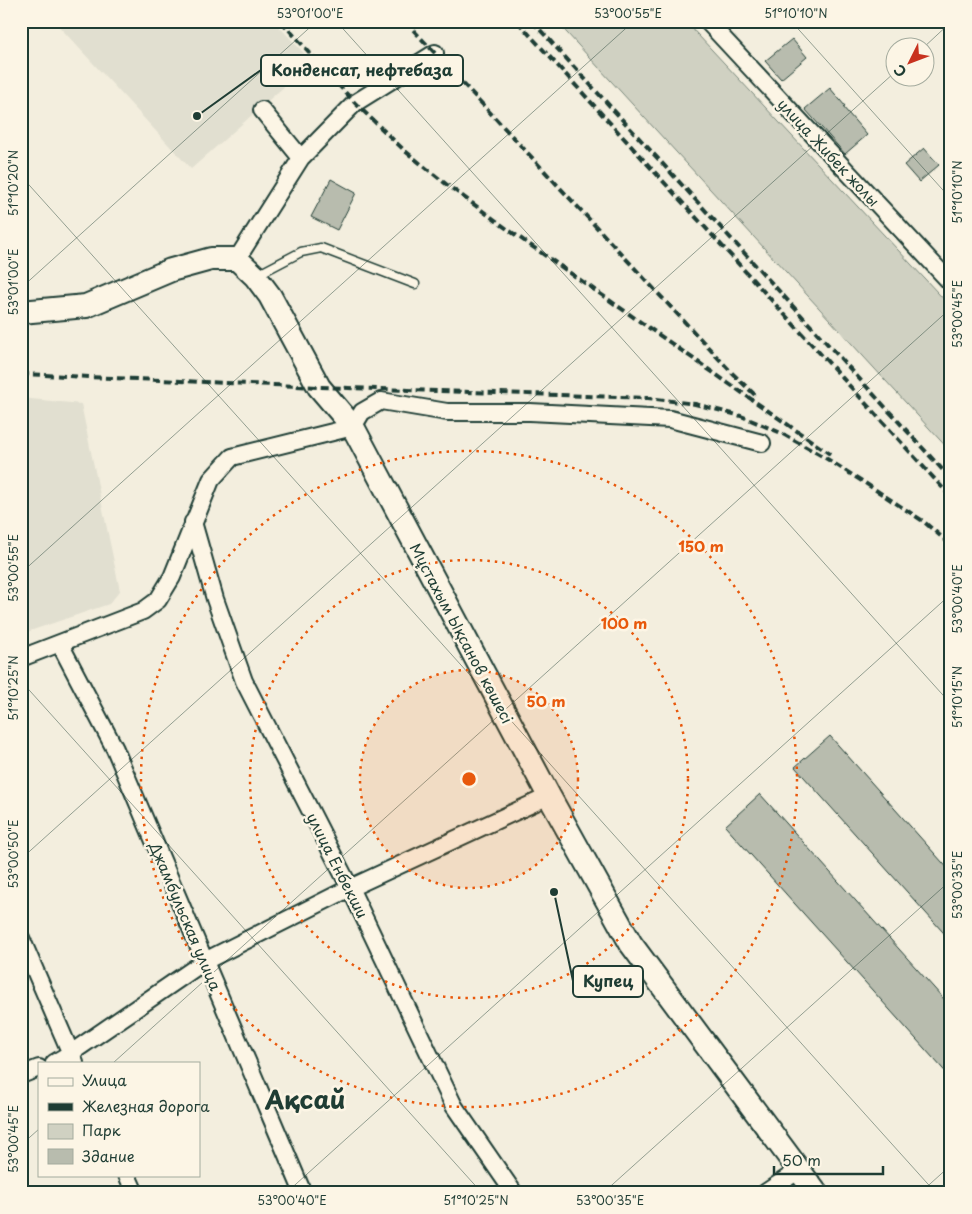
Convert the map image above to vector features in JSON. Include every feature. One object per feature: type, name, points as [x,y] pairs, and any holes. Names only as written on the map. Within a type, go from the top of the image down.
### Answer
[{"type":"main road","points":[[21,312],[86,306],[171,270],[211,259],[237,259]]},
{"type":"main road","name":"Мұстахым Ықсанов көшесі","points":[[237,259],[255,276],[270,296],[319,387],[353,427],[549,796],[631,944],[816,1193]]},
{"type":"street","name":"улица Жибек жолы","points":[[707,21],[951,283]]},
{"type":"street","points":[[237,259],[301,158],[355,103],[435,53]]},
{"type":"street","points":[[262,110],[301,158]]},
{"type":"street","points":[[21,658],[143,611],[158,600],[172,577],[211,480],[232,457],[353,427],[362,412],[381,401],[447,412],[530,412],[670,419],[762,443]]},
{"type":"street","name":"улица Енбекши","points":[[193,522],[215,599],[244,681],[350,888],[454,1106],[514,1193]]},
{"type":"street","name":"Джамбульская улица","points":[[60,644],[115,749],[303,1193]]},
{"type":"street","points":[[58,1062],[73,1058],[205,961],[350,888],[549,796]]},
{"type":"street","points":[[21,938],[73,1058]]},
{"type":"street","points":[[21,1075],[38,1068]]},
{"type":"street","points":[[765,1193],[799,1170]]},
{"type":"street","points":[[127,1176],[135,1193]]},
{"type":"lane","points":[[255,276],[301,252],[321,248],[415,284]]},
{"type":"shaded area","points":[[54,21],[274,21],[312,62],[191,169]]},
{"type":"shaded area","points":[[21,398],[81,404],[120,591],[109,604],[21,634]]},
{"type":"green space","points":[[556,21],[685,21],[951,307],[951,452]]},
{"type":"building","points":[[792,39],[807,57],[781,79],[765,61]]},
{"type":"building","points":[[830,88],[845,106],[843,107],[867,135],[845,154],[805,109]]},
{"type":"building","points":[[924,148],[939,165],[919,182],[904,165]]},
{"type":"building","points":[[331,179],[356,193],[337,230],[311,217]]},
{"type":"building","points":[[830,736],[951,872],[951,941],[795,767]]},
{"type":"building","points":[[760,794],[951,1007],[951,1078],[725,826]]},
{"type":"railway","points":[[281,21],[355,103],[405,151],[446,184],[510,231],[830,454]]},
{"type":"railway","points":[[405,21],[733,374],[755,395]]},
{"type":"railway","points":[[517,21],[951,497]]},
{"type":"railway","points":[[532,21],[951,479]]},
{"type":"railway","points":[[21,374],[319,387],[648,398],[695,404],[741,416],[781,433],[824,457],[923,521],[951,545]]},
{"type":"place","name":"Конденсат, нефтебаза","points":[[197,116]]},
{"type":"place","name":"Купец","points":[[554,892]]},
{"type":"district","name":"Ақсай","points":[[305,1099]]}]
